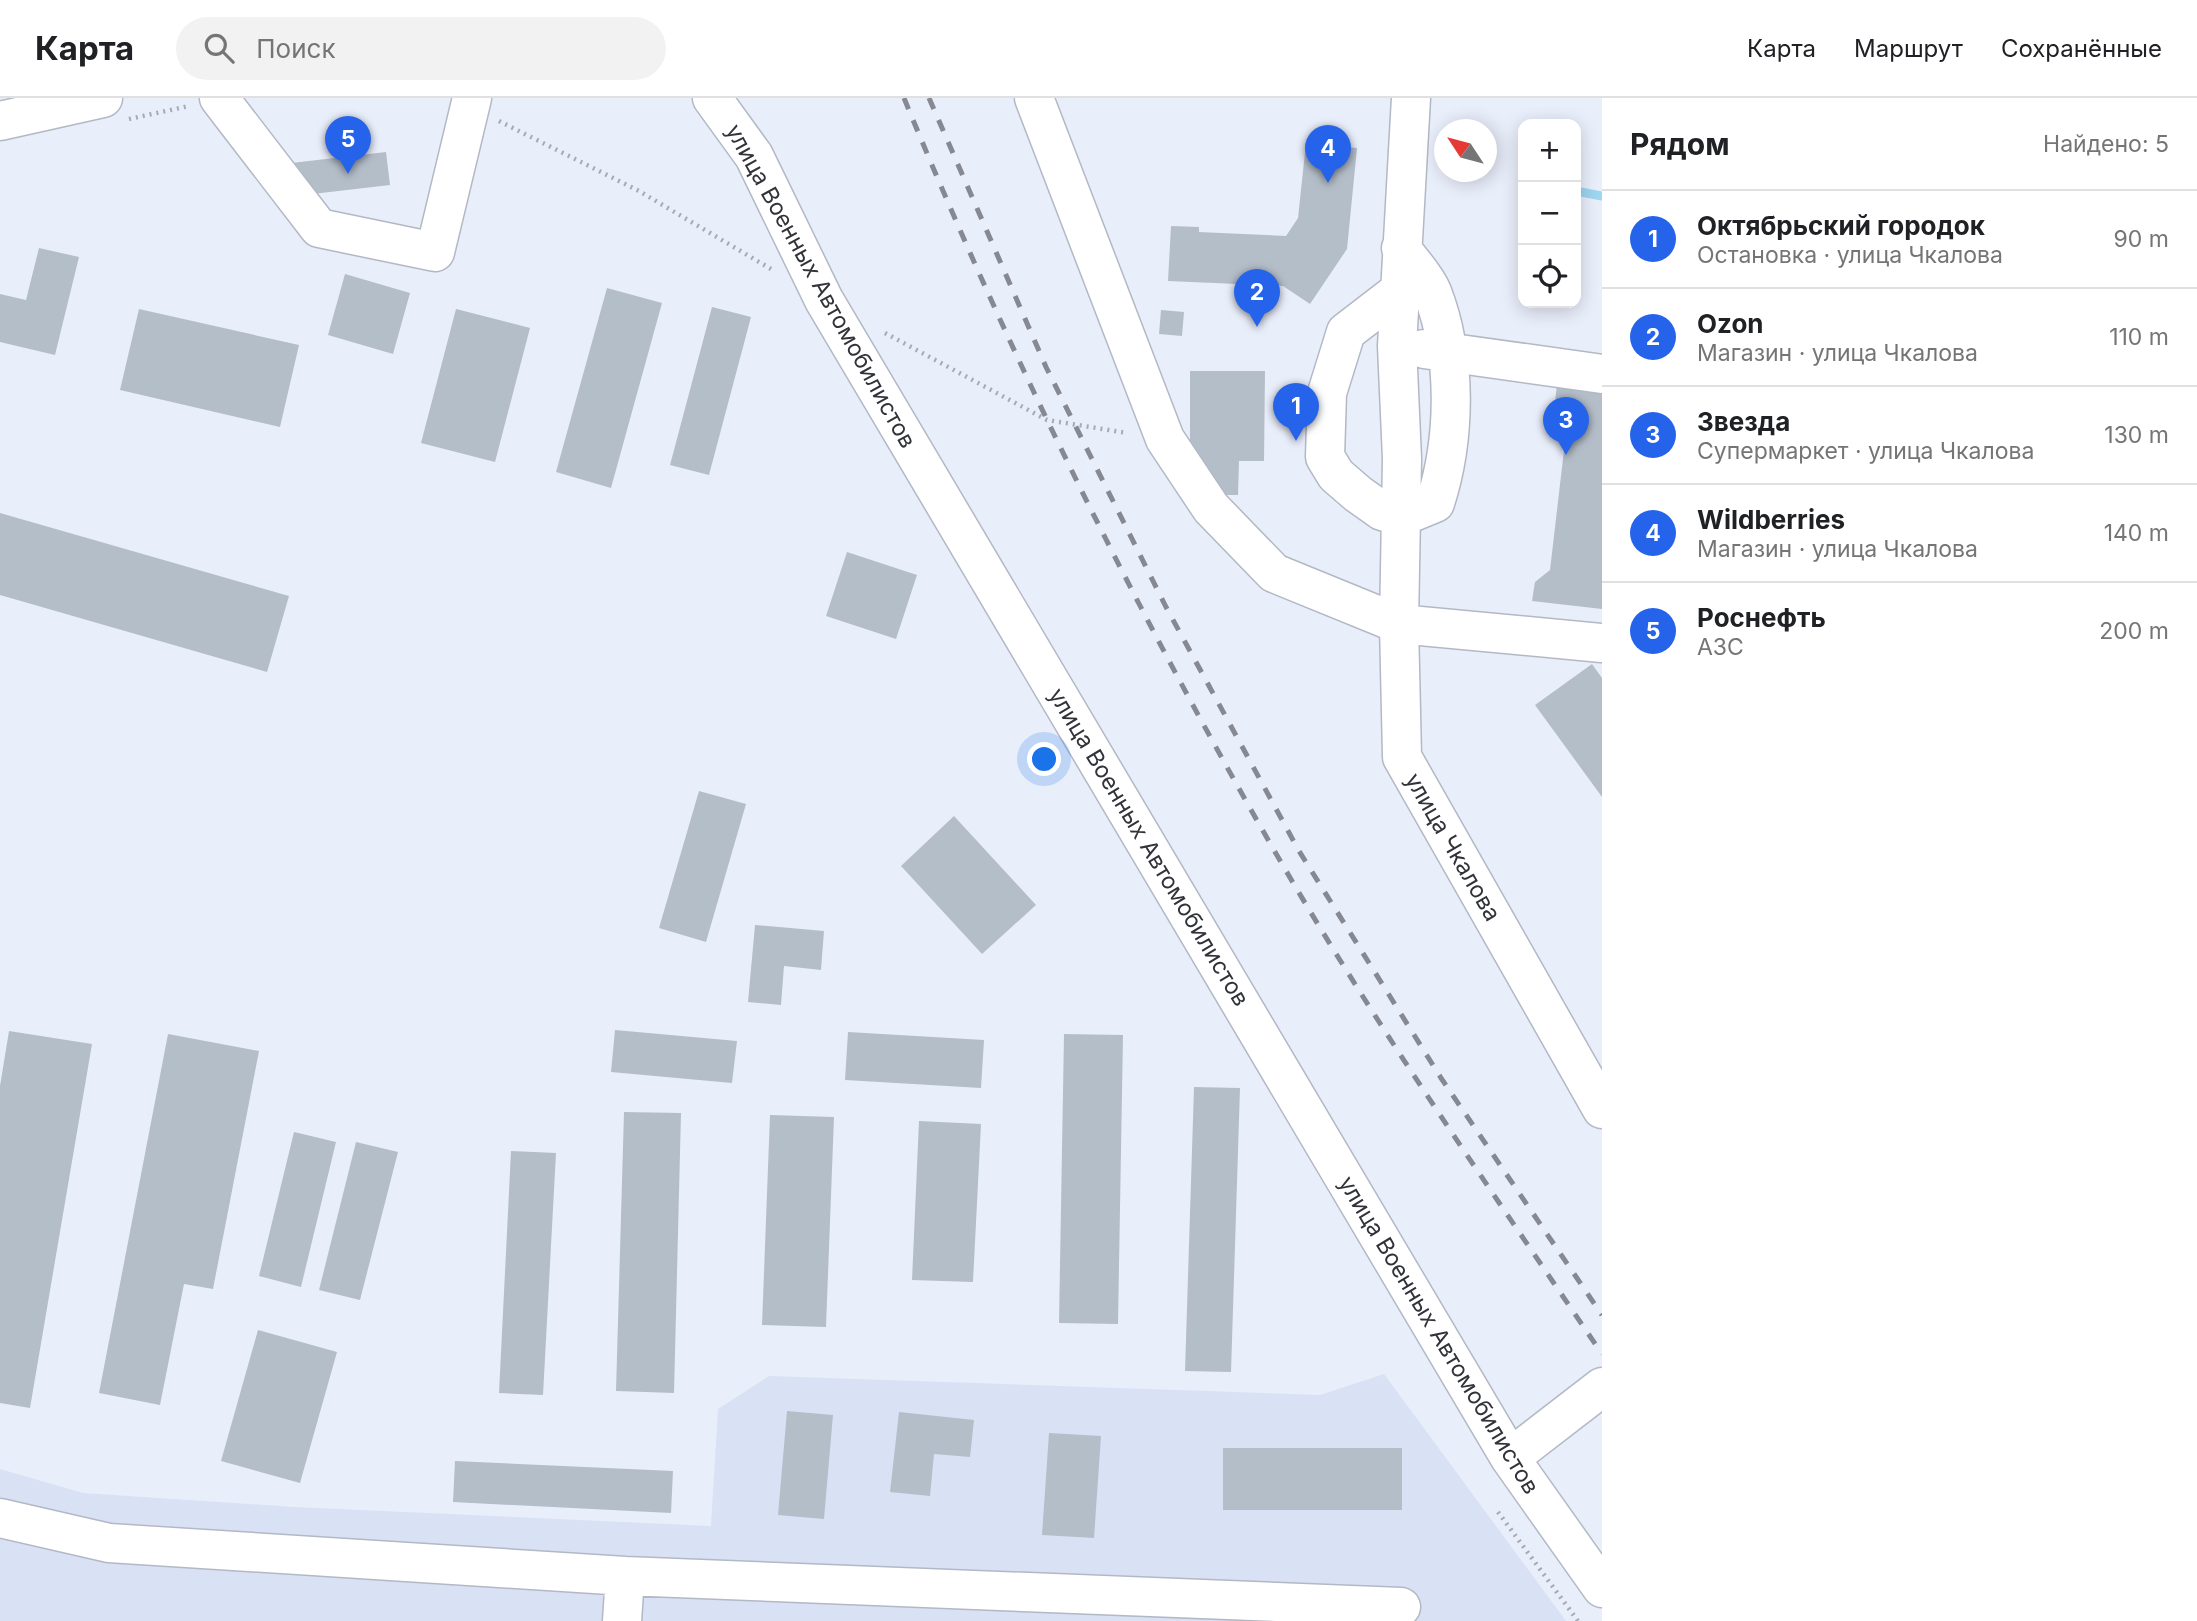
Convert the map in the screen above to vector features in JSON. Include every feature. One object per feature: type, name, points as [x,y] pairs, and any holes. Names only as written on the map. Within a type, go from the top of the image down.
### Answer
[{"type":"street","points":[[0,121],[103,98]]},
{"type":"street","points":[[219,98],[319,228],[435,252],[472,98]]},
{"type":"street","name":"улица Военных Автомобилистов","points":[[712,98],[754,156],[824,300],[1510,1458],[1602,1588]]},
{"type":"street","points":[[1034,98],[1165,439],[1211,508],[1274,573],[1399,624],[1602,643]]},
{"type":"street","name":"улица Чкалова","points":[[1411,98],[1397,346],[1402,757],[1602,1109]]},
{"type":"street","points":[[1398,292],[1346,332],[1327,393],[1325,457],[1336,475],[1358,494],[1382,512],[1401,517],[1435,503],[1447,468],[1448,353],[1431,290],[1401,248]]},
{"type":"street","points":[[1397,346],[1602,374]]},
{"type":"street","points":[[1510,1458],[1602,1387]]},
{"type":"street","points":[[0,1518],[109,1543],[625,1576],[996,1606],[1401,1607]]},
{"type":"street","points":[[622,1621],[625,1576]]},
{"type":"path","points":[[1498,1512],[1578,1621]]},
{"type":"shaded area","points":[[1384,1374],[1566,1621],[0,1621],[0,1469],[83,1493],[294,1507],[711,1526],[718,1409],[769,1376],[1320,1395]]},
{"type":"building","points":[[1306,143],[1357,148],[1347,249],[1310,304],[1283,286],[1168,281],[1171,226],[1199,227],[1199,232],[1286,236],[1298,218]]},
{"type":"building","points":[[386,152],[390,185],[287,197],[283,164]]},
{"type":"building","points":[[39,248],[79,257],[55,355],[0,342],[0,294],[26,300]]},
{"type":"building","points":[[345,274],[410,293],[393,354],[328,335]]},
{"type":"building","points":[[607,288],[662,303],[611,488],[556,472]]},
{"type":"building","points":[[712,307],[751,317],[709,475],[670,465]]},
{"type":"building","points":[[139,309],[299,345],[280,427],[120,390]]},
{"type":"building","points":[[456,309],[530,328],[495,462],[421,443]]},
{"type":"building","points":[[1161,310],[1184,312],[1182,336],[1159,334]]},
{"type":"building","points":[[1190,371],[1265,371],[1264,461],[1239,461],[1238,495],[1202,495],[1202,457],[1190,457]]},
{"type":"building","points":[[1557,384],[1602,389],[1602,609],[1532,601],[1535,582],[1550,570],[1568,416],[1555,402]]},
{"type":"building","points":[[0,513],[289,596],[267,672],[0,595]]},
{"type":"building","points":[[847,552],[917,575],[896,639],[826,616]]},
{"type":"building","points":[[1592,664],[1602,678],[1602,797],[1535,705]]},
{"type":"building","points":[[699,791],[746,804],[706,942],[659,928]]},
{"type":"building","points":[[954,816],[1036,905],[982,954],[901,866]]},
{"type":"building","points":[[755,925],[824,931],[821,970],[784,966],[781,1005],[748,1002]]},
{"type":"building","points":[[615,1030],[737,1041],[732,1083],[611,1072]]},
{"type":"building","points":[[9,1031],[92,1044],[30,1408],[0,1403],[0,1086]]},
{"type":"building","points":[[848,1032],[984,1040],[981,1088],[845,1080]]},
{"type":"building","points":[[168,1034],[259,1051],[213,1289],[184,1284],[160,1405],[99,1393]]},
{"type":"building","points":[[1064,1034],[1123,1035],[1118,1324],[1059,1323]]},
{"type":"building","points":[[1194,1087],[1240,1088],[1231,1372],[1185,1371]]},
{"type":"building","points":[[624,1112],[681,1113],[674,1393],[616,1391]]},
{"type":"building","points":[[770,1115],[834,1117],[826,1327],[762,1325]]},
{"type":"building","points":[[919,1121],[981,1124],[973,1282],[912,1280]]},
{"type":"building","points":[[294,1132],[336,1142],[301,1287],[259,1276]]},
{"type":"building","points":[[356,1142],[398,1152],[360,1300],[319,1290]]},
{"type":"building","points":[[511,1151],[556,1153],[543,1395],[499,1393]]},
{"type":"building","points":[[258,1330],[337,1352],[300,1483],[221,1461]]},
{"type":"building","points":[[787,1411],[833,1415],[824,1519],[778,1515]]},
{"type":"building","points":[[899,1412],[974,1420],[970,1457],[934,1454],[930,1496],[890,1492]]},
{"type":"building","points":[[1049,1433],[1101,1436],[1094,1538],[1042,1535]]},
{"type":"building","points":[[1223,1448],[1402,1448],[1402,1510],[1223,1510]]},
{"type":"building","points":[[455,1461],[673,1471],[671,1513],[453,1502]]},
{"type":"waterway","points":[[1581,192],[1602,196]]},
{"type":"railway","points":[[904,98],[1032,389],[1126,578],[1226,765],[1355,984],[1602,1354]]},
{"type":"railway","points":[[929,98],[1046,367],[1166,607],[1299,851],[1441,1078],[1602,1315]]},
{"type":"place","name":"Роснефть","points":[[348,174]]},
{"type":"place","name":"Wildberries","points":[[1328,183]]},
{"type":"place","name":"Ozon","points":[[1257,327]]},
{"type":"place","name":"Октябрьский городок","points":[[1296,441]]},
{"type":"place","name":"Звезда","points":[[1566,455]]}]
